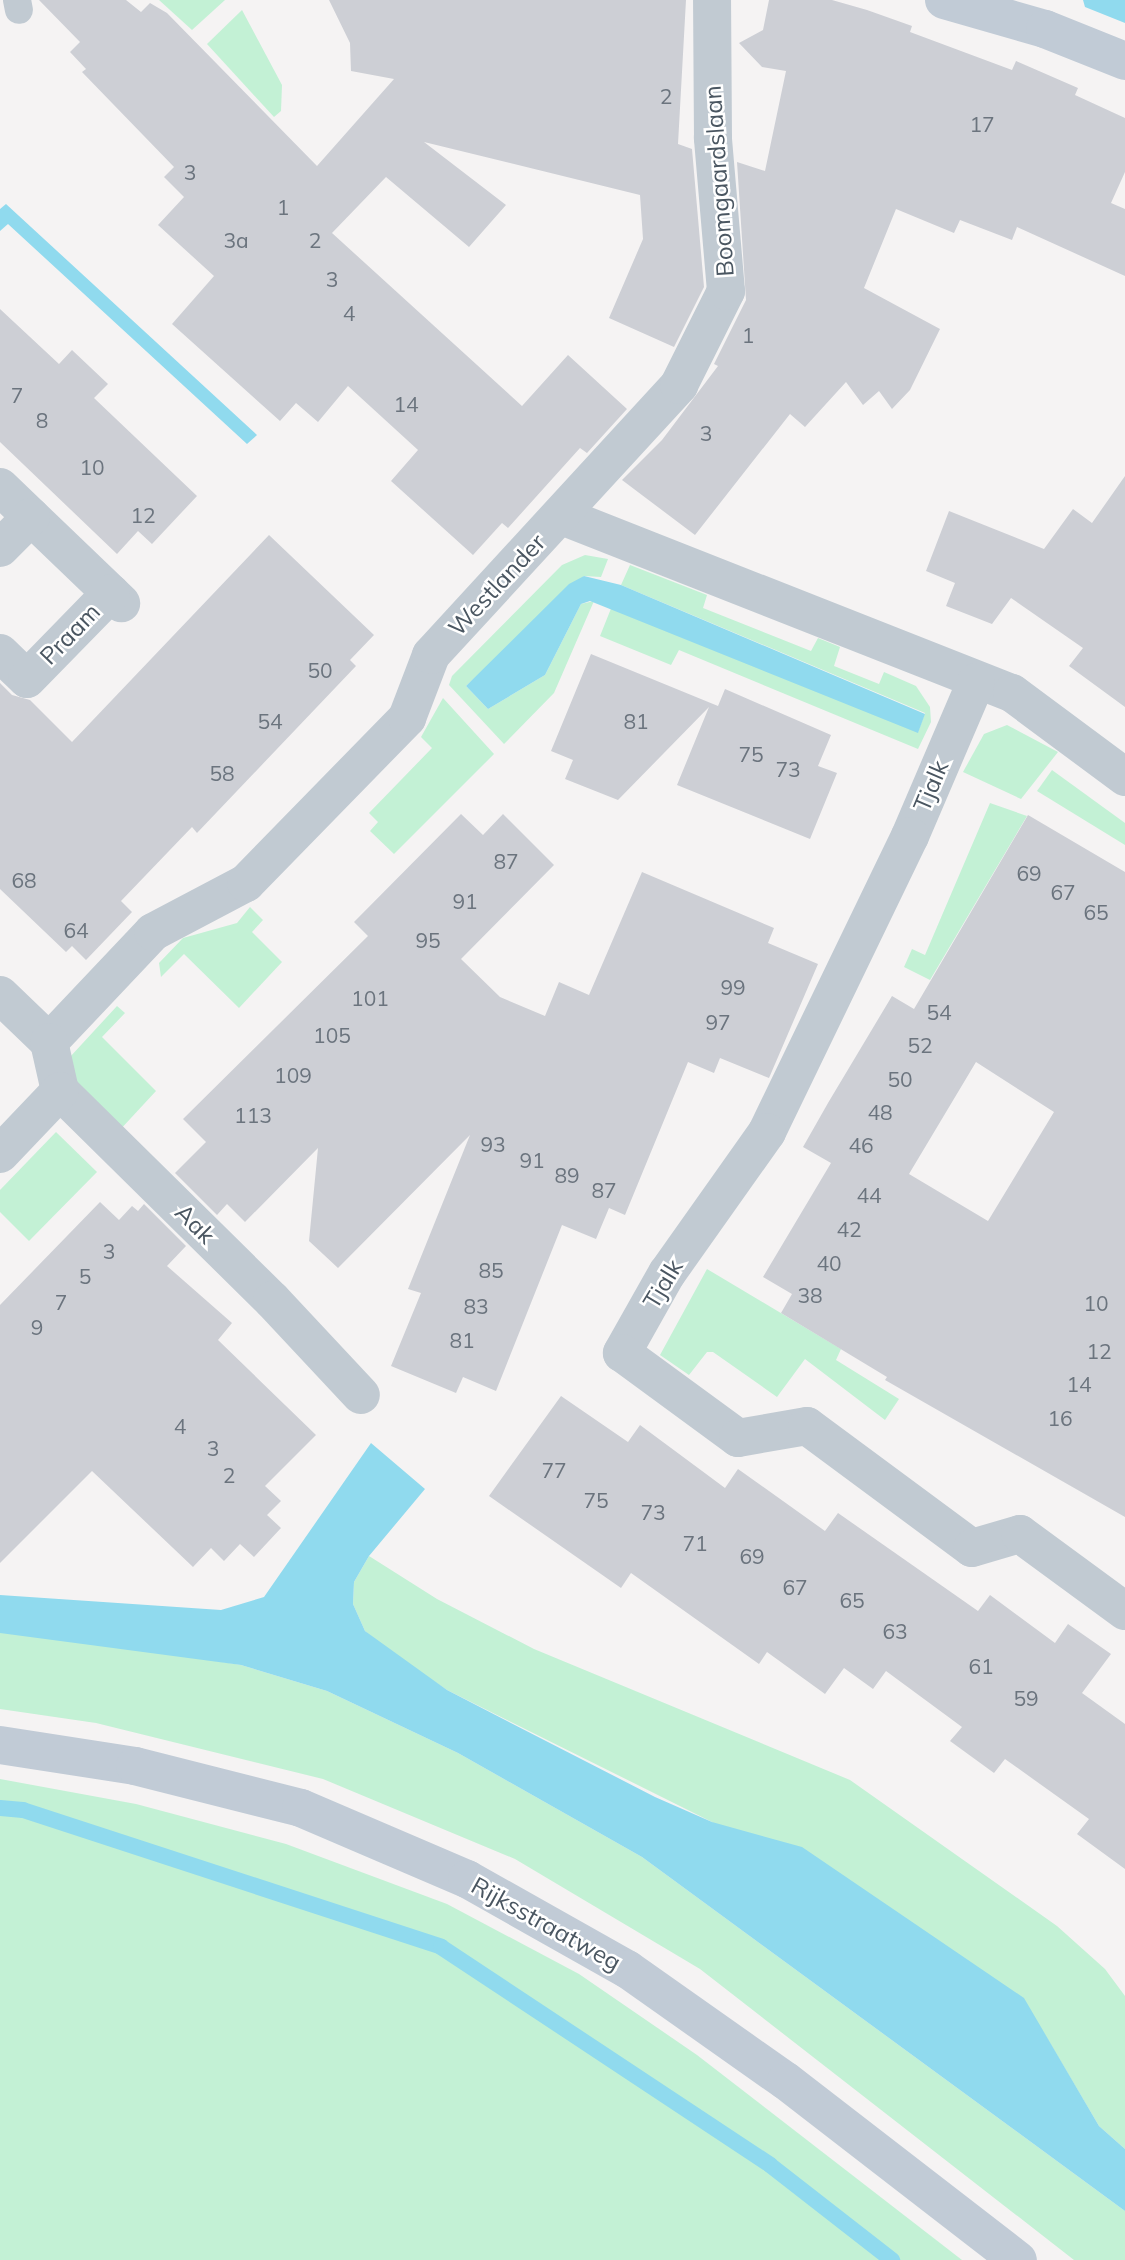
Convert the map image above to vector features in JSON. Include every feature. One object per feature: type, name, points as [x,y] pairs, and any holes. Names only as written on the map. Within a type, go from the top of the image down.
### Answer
[{"type":"main road","points":[[944,0],[1051,14],[1125,61]]},
{"type":"main road","name":"Rijksstraatweg","points":[[0,1745],[135,1766],[301,1808],[467,1879],[627,1969],[786,2081],[1018,2260]]},
{"type":"street","name":"Boomgaardslaan","points":[[562,516],[679,385],[726,291],[713,138],[712,0]]},
{"type":"street","name":"Praam","points":[[0,487],[116,598],[27,679],[0,653]]},
{"type":"street","name":"Westlander","points":[[49,1042],[153,932],[246,883],[331,797],[407,718],[431,655],[562,516],[1012,693],[1125,776]]},
{"type":"street","points":[[0,548],[31,517]]},
{"type":"street","name":"Tjalk","points":[[976,681],[910,836],[767,1132],[667,1273],[622,1353],[738,1438],[807,1426],[972,1548],[1020,1534],[1125,1611]]},
{"type":"street","points":[[0,996],[49,1042],[60,1091],[0,1154]]},
{"type":"street","name":"Aak","points":[[60,1091],[272,1300],[361,1395]]},
{"type":"green space","points":[[159,0],[225,0],[192,30]]},
{"type":"green space","points":[[242,10],[282,85],[281,111],[274,117],[207,44]]},
{"type":"green space","points":[[585,555],[608,559],[601,577],[584,576],[466,686],[488,709],[545,675],[581,604],[594,601],[554,693],[504,744],[449,685],[452,676],[562,565]]},
{"type":"green space","points":[[630,565],[707,595],[703,608],[811,651],[818,638],[840,647],[834,666],[879,684],[884,672],[916,686],[930,707],[931,722],[918,749],[679,650],[671,665],[600,636],[612,606],[918,732],[925,713],[621,585]]},
{"type":"green space","points":[[443,698],[494,754],[394,854],[370,831],[378,822],[369,813],[432,748],[421,737]]},
{"type":"green space","points":[[1007,725],[1058,752],[1021,799],[963,772],[984,734]]},
{"type":"green space","points":[[1052,770],[1125,823],[1125,845],[1037,791]]},
{"type":"green space","points":[[990,803],[1027,816],[930,980],[904,967],[912,949],[925,955]]},
{"type":"green space","points":[[250,907],[263,920],[252,932],[282,962],[239,1008],[184,954],[161,977],[159,963],[183,938],[237,923]]},
{"type":"green space","points":[[117,1006],[125,1013],[102,1037],[156,1091],[118,1132],[67,1078],[70,1057]]},
{"type":"green space","points":[[56,1132],[97,1172],[29,1241],[0,1212],[0,1190]]},
{"type":"green space","points":[[707,1269],[841,1349],[836,1360],[899,1399],[885,1420],[805,1359],[777,1397],[713,1352],[707,1352],[689,1375],[660,1355]]},
{"type":"green space","points":[[369,1556],[437,1599],[534,1649],[850,1780],[1057,1926],[1105,1969],[1125,1996],[1125,2149],[1099,2126],[1044,2033],[712,1822],[447,1690],[388,1651],[365,1631],[353,1604],[354,1582]]},
{"type":"green space","points":[[0,1626],[241,1665],[327,1691],[458,1753],[642,1857],[1125,2211],[1125,2260],[1074,2260],[700,1969],[515,1859],[323,1779],[96,1723],[0,1709]]},
{"type":"green space","points":[[0,1779],[136,1804],[286,1844],[447,1904],[579,1974],[697,2055],[962,2260],[0,2260]]},
{"type":"water","points":[[1083,0],[1125,0],[1125,23],[1085,7]]},
{"type":"water","points":[[6,204],[257,435],[247,444],[8,224],[0,231],[0,209]]},
{"type":"water","points":[[584,576],[621,585],[925,714],[918,733],[590,601],[581,604],[545,675],[488,709],[466,686],[569,584]]},
{"type":"water","points":[[371,1443],[425,1489],[369,1556],[354,1582],[353,1604],[365,1631],[447,1690],[655,1797],[712,1822],[802,1847],[1024,1998],[1099,2126],[1125,2149],[1125,2211],[642,1857],[458,1753],[327,1691],[241,1665],[0,1633],[0,1595],[221,1610],[264,1597]]},
{"type":"building","points":[[39,0],[126,0],[141,12],[150,3],[167,13],[317,166],[394,79],[351,71],[350,43],[329,0],[686,0],[678,144],[692,149],[704,287],[674,347],[609,318],[643,239],[640,195],[424,142],[506,205],[469,247],[386,177],[332,233],[522,406],[568,355],[627,409],[587,453],[580,448],[508,528],[502,523],[473,555],[391,481],[418,450],[348,386],[318,422],[296,403],[280,421],[172,324],[214,276],[158,225],[184,197],[164,177],[174,167],[82,72],[86,69],[70,52],[80,42]]},
{"type":"building","points":[[769,0],[832,0],[867,10],[912,26],[910,32],[1012,70],[1016,61],[1078,88],[1075,95],[1125,118],[1125,172],[1111,203],[1125,209],[1125,276],[1017,227],[1012,240],[960,220],[954,233],[896,209],[864,288],[940,329],[910,390],[892,409],[879,391],[863,405],[846,382],[805,427],[790,414],[695,535],[622,480],[662,440],[718,366],[714,364],[746,300],[737,162],[765,171],[786,71],[762,67],[739,43],[763,30]]},
{"type":"building","points":[[0,309],[59,364],[72,350],[108,384],[94,398],[197,496],[152,544],[138,531],[117,554],[0,442]]},
{"type":"building","points":[[1125,476],[1125,707],[1069,666],[1083,648],[1011,598],[992,624],[946,606],[955,583],[926,571],[949,511],[1044,549],[1073,509],[1092,523]]},
{"type":"building","points":[[269,535],[374,635],[350,660],[356,666],[197,833],[192,827],[121,901],[132,912],[86,960],[72,946],[66,952],[0,889],[0,683],[12,695],[30,700],[72,742]]},
{"type":"building","points":[[591,654],[718,706],[725,689],[831,735],[818,766],[837,773],[810,839],[677,785],[709,707],[618,800],[565,779],[573,760],[551,751]]},
{"type":"building","points":[[461,814],[483,835],[503,814],[554,865],[461,959],[500,997],[545,1016],[559,982],[589,995],[642,872],[774,928],[768,943],[818,964],[769,1078],[720,1058],[714,1073],[688,1062],[625,1215],[609,1208],[596,1239],[562,1225],[496,1391],[463,1377],[456,1393],[391,1366],[421,1293],[408,1289],[470,1135],[338,1268],[309,1241],[318,1148],[245,1222],[227,1204],[217,1215],[175,1173],[206,1142],[183,1119],[368,936],[354,922]]},
{"type":"building","points":[[1028,815],[1125,872],[1125,1517],[885,1380],[887,1377],[781,1313],[792,1294],[763,1277],[831,1163],[803,1147],[892,996],[914,1009]],"holes":[[[976,1062],[1054,1112],[988,1221],[909,1174]]]},
{"type":"building","points":[[100,1202],[119,1220],[132,1206],[138,1211],[144,1204],[186,1246],[167,1266],[232,1323],[218,1340],[316,1435],[265,1486],[281,1501],[267,1515],[281,1528],[254,1557],[240,1544],[224,1561],[211,1548],[193,1567],[92,1471],[0,1563],[0,1305]]},
{"type":"building","points":[[561,1396],[628,1442],[640,1425],[725,1488],[738,1469],[825,1531],[838,1513],[978,1611],[990,1595],[1055,1643],[1068,1624],[1111,1654],[1082,1693],[1125,1724],[1125,1869],[1077,1834],[1089,1819],[1005,1759],[994,1773],[950,1741],[962,1727],[886,1671],[873,1689],[844,1668],[825,1694],[767,1652],[759,1664],[631,1573],[621,1588],[489,1496]]},
{"type":"waterway","points":[[0,1808],[23,1810],[441,1947],[770,2165],[892,2260]]}]
